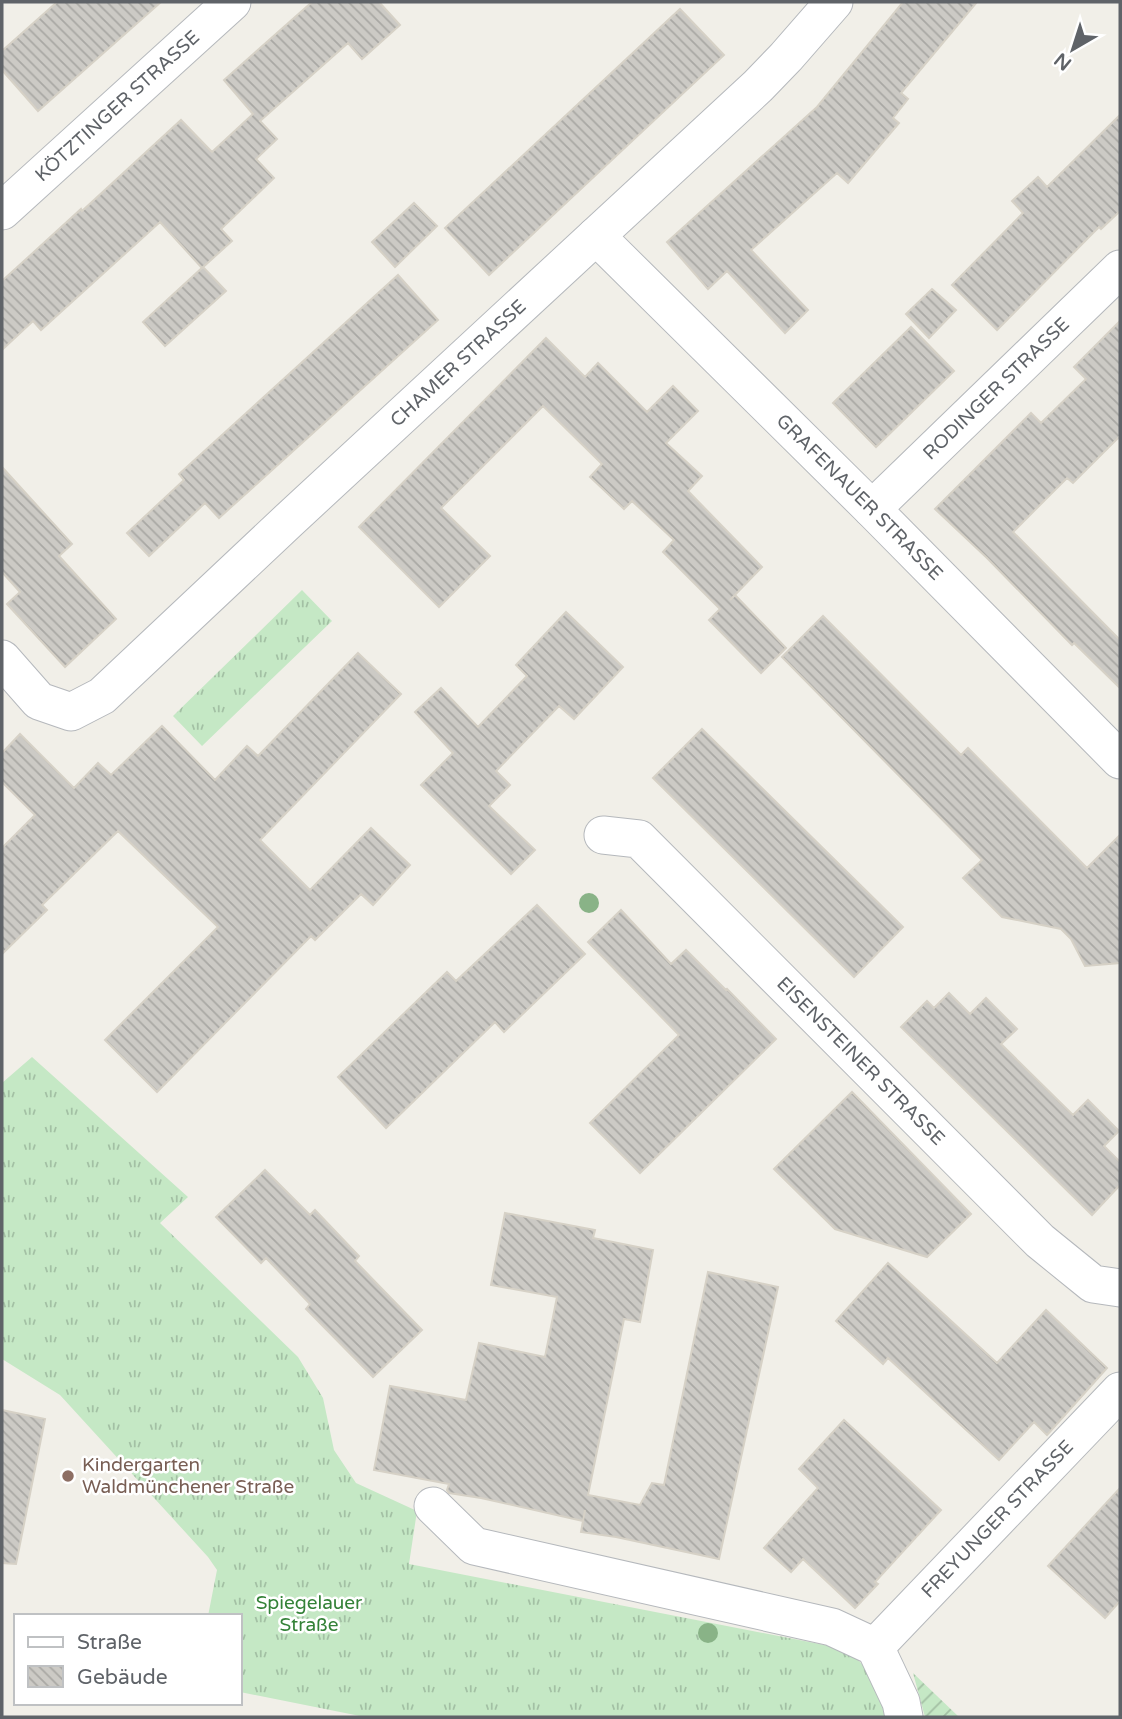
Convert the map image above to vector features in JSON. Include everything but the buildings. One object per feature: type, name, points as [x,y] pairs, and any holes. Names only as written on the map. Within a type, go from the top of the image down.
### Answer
[{"type":"street","name":"KÖTZTINGER STRASSE","points":[[2,211],[232,2]]},
{"type":"street","name":"CHAMER STRASSE","points":[[2,659],[39,701],[71,712],[102,696],[758,86],[834,2]]},
{"type":"street","name":"GRAFENAUER STRASSE","points":[[596,236],[873,509],[1120,760]]},
{"type":"street","name":"RODINGER STRASSE","points":[[873,509],[1120,269]]},
{"type":"street","name":"EISENSTEINER STRASSE","points":[[603,835],[639,839],[1040,1241],[1093,1284],[1120,1288]]},
{"type":"street","name":"FREYUNGER STRASSE","points":[[875,1647],[1120,1391]]},
{"type":"street","points":[[433,1506],[474,1546],[832,1627],[875,1647],[901,1702],[904,1717]]},
{"type":"green space","points":[[302,590],[332,621],[202,746],[173,716]]},
{"type":"green space","name":"Spiegelauer Straße","points":[[32,1057],[188,1197],[160,1223],[298,1357],[323,1398],[334,1450],[356,1483],[417,1511],[409,1564],[835,1647],[851,1654],[864,1667],[889,1717],[360,1716],[242,1692],[242,1614],[208,1614],[217,1570],[208,1557],[60,1395],[2,1359],[2,1083]]},
{"type":"green space","points":[[913,1673],[959,1717],[925,1717]]},
{"type":"place","name":"Kindergarten Waldmünchener Straße","points":[[68,1476]]}]
